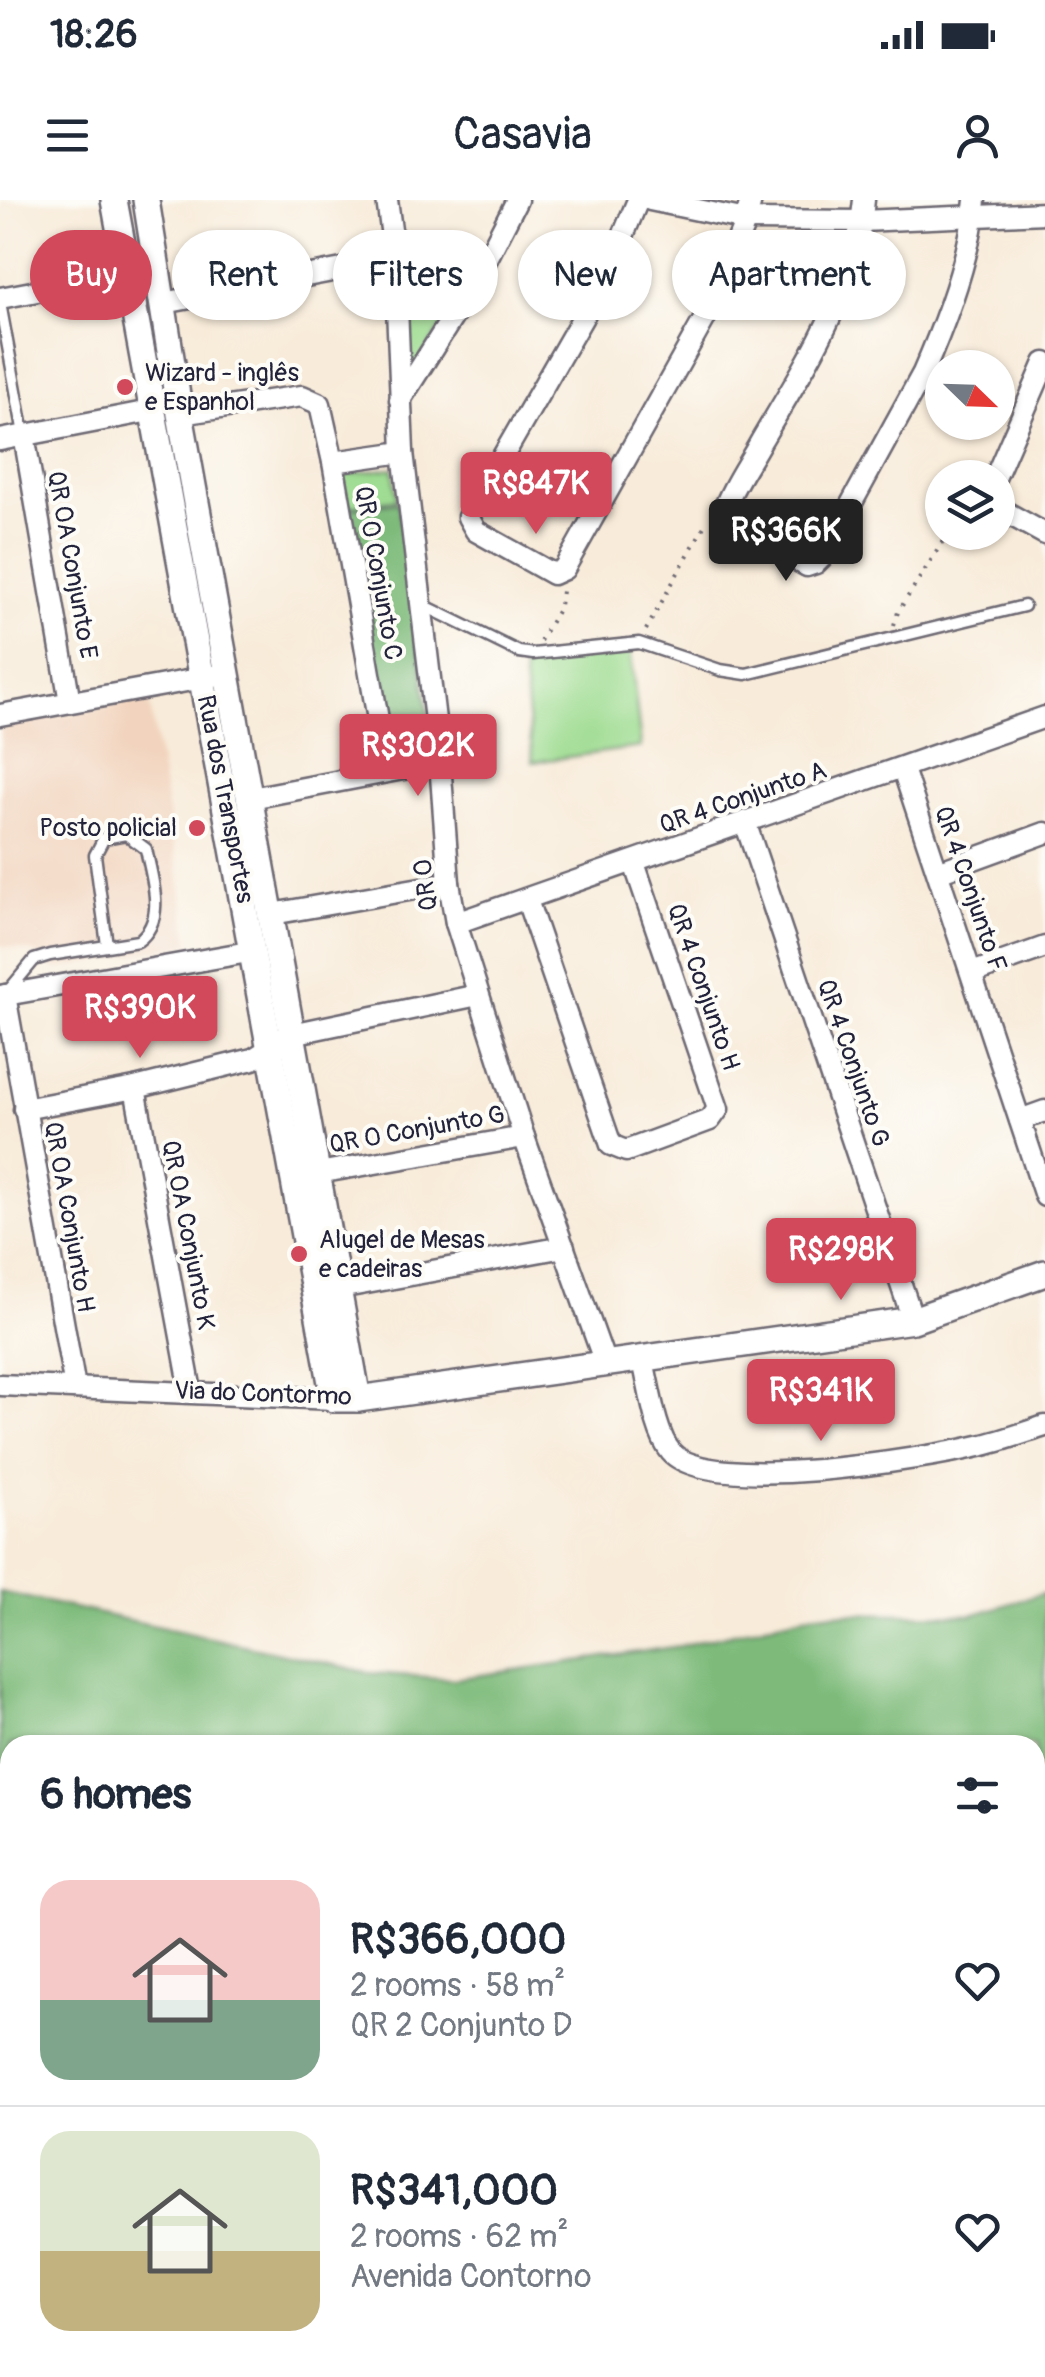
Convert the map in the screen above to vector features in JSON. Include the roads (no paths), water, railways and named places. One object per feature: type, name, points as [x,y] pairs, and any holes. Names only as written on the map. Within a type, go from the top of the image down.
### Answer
[{"type":"street","name":"Rua dos Transportes","points":[[114,200],[120,230]]},
{"type":"street","name":"Rua dos Transportes","points":[[146,200],[151,230]]},
{"type":"street","name":"QR 0","points":[[387,200],[391,230]]},
{"type":"street","points":[[400,400],[475,282],[517,200]]},
{"type":"street","points":[[638,200],[584,316],[468,517],[476,532],[548,573],[559,573],[706,316],[748,210]]},
{"type":"street","points":[[650,200],[748,210],[974,208],[1045,213]]},
{"type":"street","points":[[863,211],[836,303],[822,336],[724,509],[731,524],[804,565],[816,564],[923,373],[936,343],[974,208]]},
{"type":"street","name":"Rua dos Transportes","points":[[152,237],[164,303],[167,412],[201,678],[270,1050],[346,1399]]},
{"type":"street","points":[[164,303],[333,270]]},
{"type":"street","points":[[0,301],[30,295]]},
{"type":"street","name":"Rua dos Transportes","points":[[141,320],[167,412],[251,798],[339,1288],[346,1399]]},
{"type":"street","name":"QR 0","points":[[397,320],[403,452],[456,923],[524,1137],[605,1363]]},
{"type":"street","points":[[1003,460],[1045,363]]},
{"type":"street","name":"QR 0 Conjunto C","points":[[167,412],[302,396],[320,404],[334,462],[387,771]]},
{"type":"street","points":[[0,440],[167,412]]},
{"type":"street","name":"QR 0A Conjunto E","points":[[24,435],[70,702]]},
{"type":"street","points":[[334,462],[403,452]]},
{"type":"street","points":[[1015,517],[1045,534]]},
{"type":"street","points":[[0,716],[227,674]]},
{"type":"street","name":"QR 4 Conjunto A","points":[[456,923],[1045,718]]},
{"type":"street","points":[[251,798],[440,762]]},
{"type":"street","name":"QR 4 Conjunto F","points":[[903,769],[1045,1196]]},
{"type":"street","name":"QR 4 Conjunto G","points":[[745,822],[913,1320]]},
{"type":"street","points":[[938,872],[1045,833]]},
{"type":"street","name":"QR 4 Conjunto H","points":[[527,900],[611,1145],[626,1152],[710,1120],[718,1109],[634,863]]},
{"type":"street","points":[[272,914],[449,883]]},
{"type":"street","points":[[972,973],[1045,947]]},
{"type":"street","points":[[2,996],[254,951]]},
{"type":"street","points":[[24,1109],[135,1088],[252,1058],[292,1034],[478,995]]},
{"type":"street","name":"QR 0A Conjunto H","points":[[2,996],[75,1388]]},
{"type":"street","name":"QR 0A Conjunto K","points":[[135,1088],[192,1391]]},
{"type":"street","points":[[1020,1120],[1045,1111]]},
{"type":"street","name":"QR 0 Conjunto G","points":[[318,1173],[524,1137]]},
{"type":"street","points":[[339,1288],[564,1246]]},
{"type":"street","name":"Via do Contormo","points":[[0,1385],[346,1399],[913,1320],[1045,1274]]},
{"type":"street","points":[[642,1357],[665,1442],[683,1462],[699,1468],[743,1472],[844,1468],[981,1446],[1045,1426]]},
{"type":"lane","points":[[0,301],[24,435]]},
{"type":"lane","points":[[420,604],[519,652],[533,654],[639,643],[720,670],[746,674],[1024,606]]},
{"type":"lane","points":[[2,996],[34,960],[138,941],[153,926],[156,912],[146,849],[126,834],[104,838],[95,855],[107,945]]},
{"type":"place","name":"Wizard - inglês e Espanhol","points":[[125,387]]},
{"type":"place","name":"Posto policial","points":[[197,828]]},
{"type":"place","name":"Alugel de Mesas e cadeiras","points":[[299,1254]]}]
